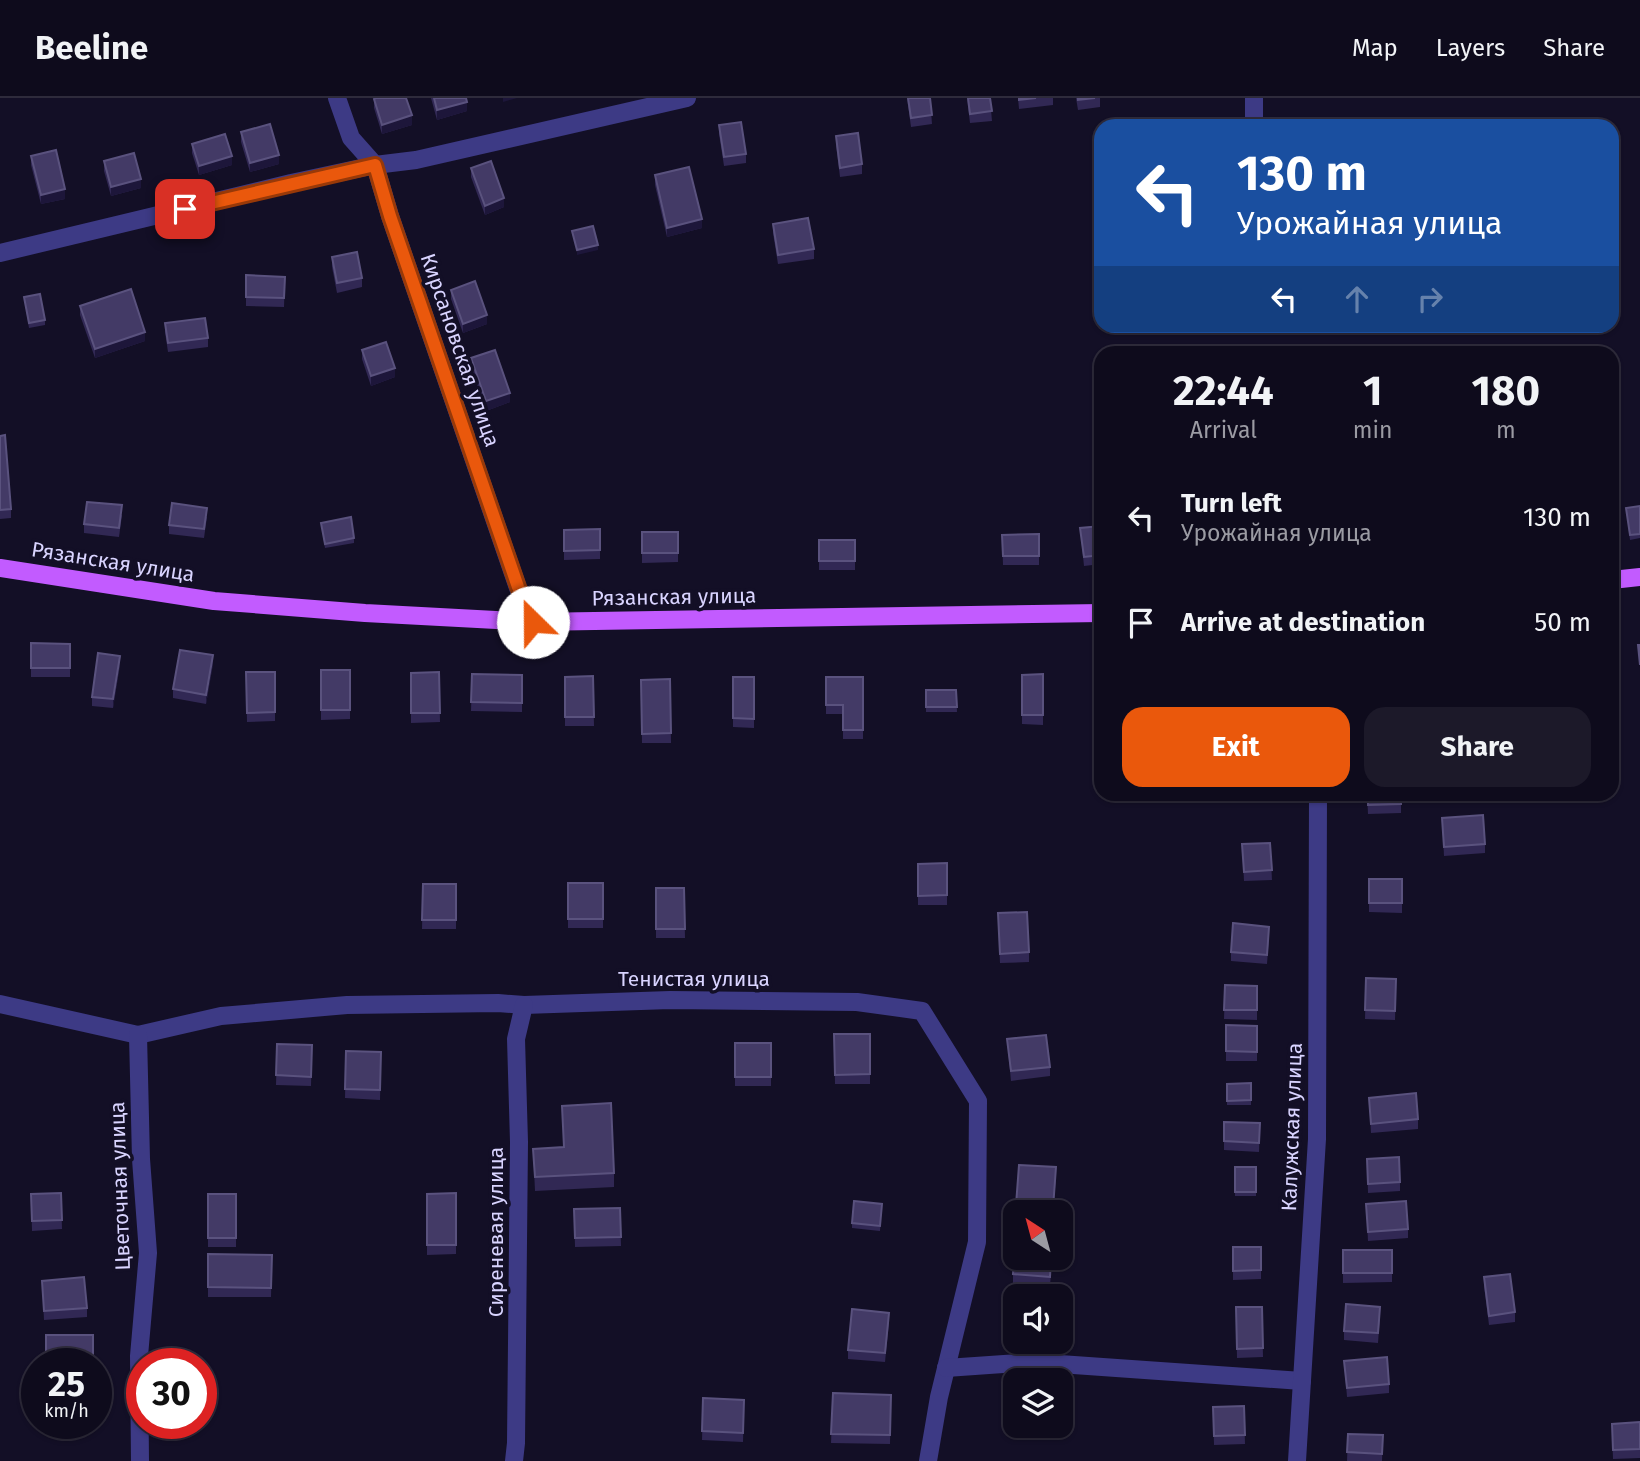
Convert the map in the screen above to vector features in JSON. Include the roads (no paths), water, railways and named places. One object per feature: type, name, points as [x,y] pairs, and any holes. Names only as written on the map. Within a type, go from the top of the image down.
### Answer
[{"type":"main road","name":"Рязанская улица","points":[[0,568],[214,601],[533,622],[1094,613]]},
{"type":"main road","points":[[1619,579],[1640,577]]},
{"type":"street","name":"Кирсановская улица","points":[[337,98],[351,138],[375,165],[390,216],[518,587],[533,622]]},
{"type":"street","points":[[0,253],[291,183],[375,165],[416,160],[687,98]]},
{"type":"street","points":[[1254,98],[1254,119]]},
{"type":"street","name":"Калужская улица","points":[[1297,1461],[1317,1139],[1318,801]]},
{"type":"street","name":"Тенистая улица","points":[[0,1004],[138,1035],[222,1016],[348,1005],[524,1005],[670,1000],[857,1002],[922,1011],[978,1101],[978,1242],[939,1397],[929,1461]]},
{"type":"street","name":"Сиреневая улица","points":[[514,1461],[519,1169],[516,1039],[524,1005]]},
{"type":"street","name":"Цветочная улица","points":[[138,1035],[141,1159],[148,1253],[139,1356],[140,1461]]},
{"type":"street","points":[[946,1368],[1031,1362],[1302,1381]]}]
